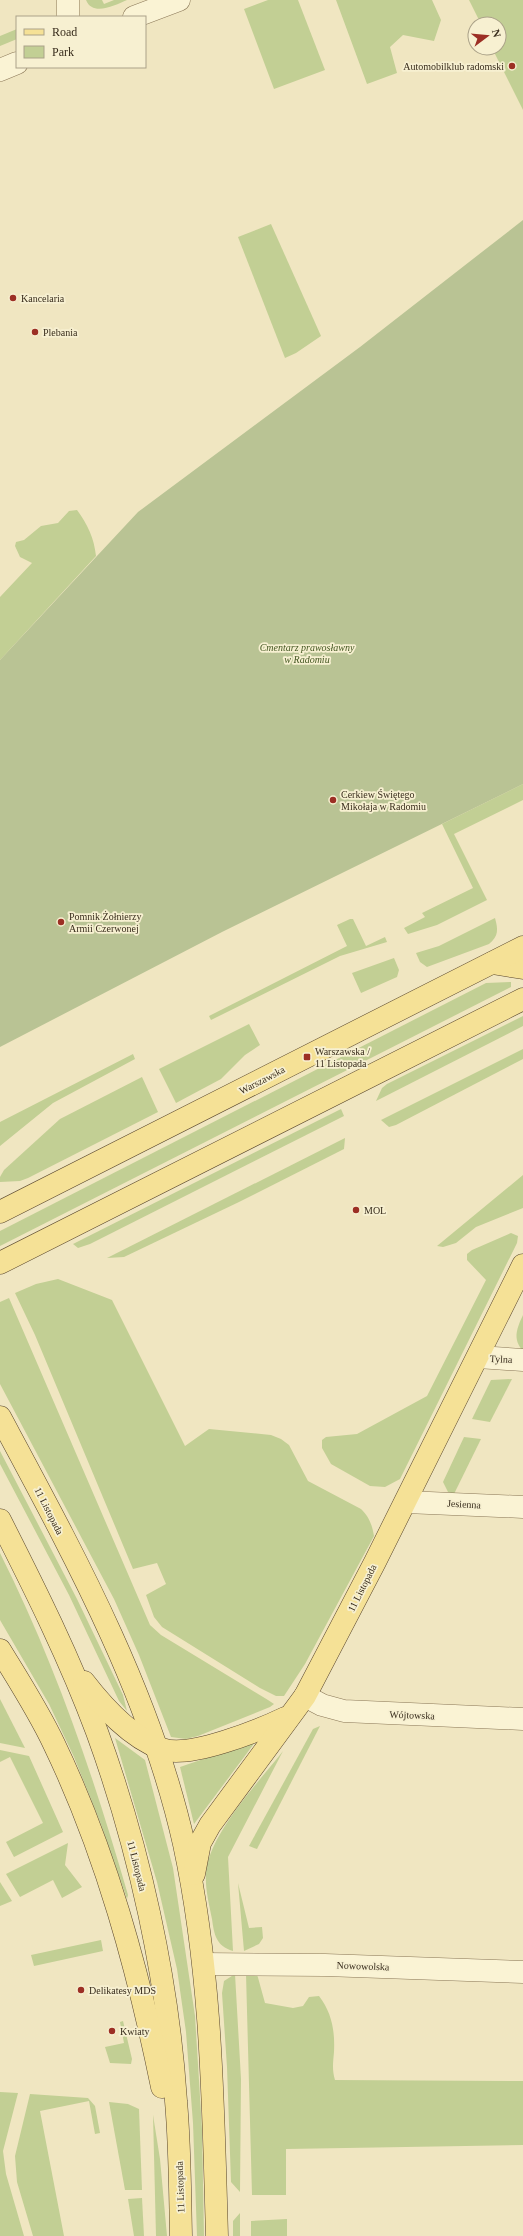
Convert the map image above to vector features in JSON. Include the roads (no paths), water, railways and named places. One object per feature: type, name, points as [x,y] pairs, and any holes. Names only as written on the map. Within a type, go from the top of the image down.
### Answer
[{"type":"main road","name":"Warszawska","points":[[0,1212],[523,947]]},
{"type":"main road","points":[[492,963],[523,968]]},
{"type":"main road","points":[[0,1263],[523,999]]},
{"type":"main road","points":[[0,1195],[52,1186]]},
{"type":"main road","name":"11 Listopada","points":[[194,1901],[194,1874],[200,1842],[210,1825],[288,1716],[305,1696],[406,1502],[523,1265]]},
{"type":"main road","name":"11 Listopada","points":[[0,1416],[103,1618],[131,1680],[156,1746],[183,1844],[204,1964],[214,2091],[217,2236]]},
{"type":"main road","name":"11 Listopada","points":[[0,1520],[68,1662],[97,1731],[113,1779],[142,1889],[163,1990],[176,2100],[181,2236]]},
{"type":"main road","points":[[0,1650],[54,1743],[98,1851],[119,1913],[138,1983],[179,2164]]},
{"type":"main road","points":[[68,1662],[112,1715],[132,1731],[156,1746],[170,1751],[205,1746],[258,1731],[288,1716]]},
{"type":"street","points":[[68,0],[68,16]]},
{"type":"street","points":[[137,16],[179,0]]},
{"type":"street","points":[[0,70],[16,63]]},
{"type":"street","name":"Tylna","points":[[478,1357],[523,1360]]},
{"type":"street","name":"Jesienna","points":[[406,1502],[523,1507]]},
{"type":"street","name":"Wójtowska","points":[[305,1696],[322,1705],[344,1711],[523,1719]]},
{"type":"street","name":"Nowowolska","points":[[204,1964],[325,1965],[523,1972]]},
{"type":"place","name":"Automobilklub radomski","points":[[512,66]]},
{"type":"place","name":"Kancelaria","points":[[13,298]]},
{"type":"place","name":"Plebania","points":[[35,332]]},
{"type":"place","name":"Cerkiew Świętego Mikołaja w Radomiu","points":[[333,800]]},
{"type":"place","name":"Pomnik Żołnierzy Armii Czerwonej","points":[[61,922]]},
{"type":"place","name":"Warszawska / 11 Listopada","points":[[307,1057]]},
{"type":"place","name":"MOL","points":[[356,1210]]},
{"type":"place","name":"Delikatesy MDS","points":[[81,1990]]},
{"type":"place","name":"Kwiaty","points":[[112,2031]]},
{"type":"park label","name":"Cmentarz prawosławny w Radomiu","points":[[307,652]]}]
